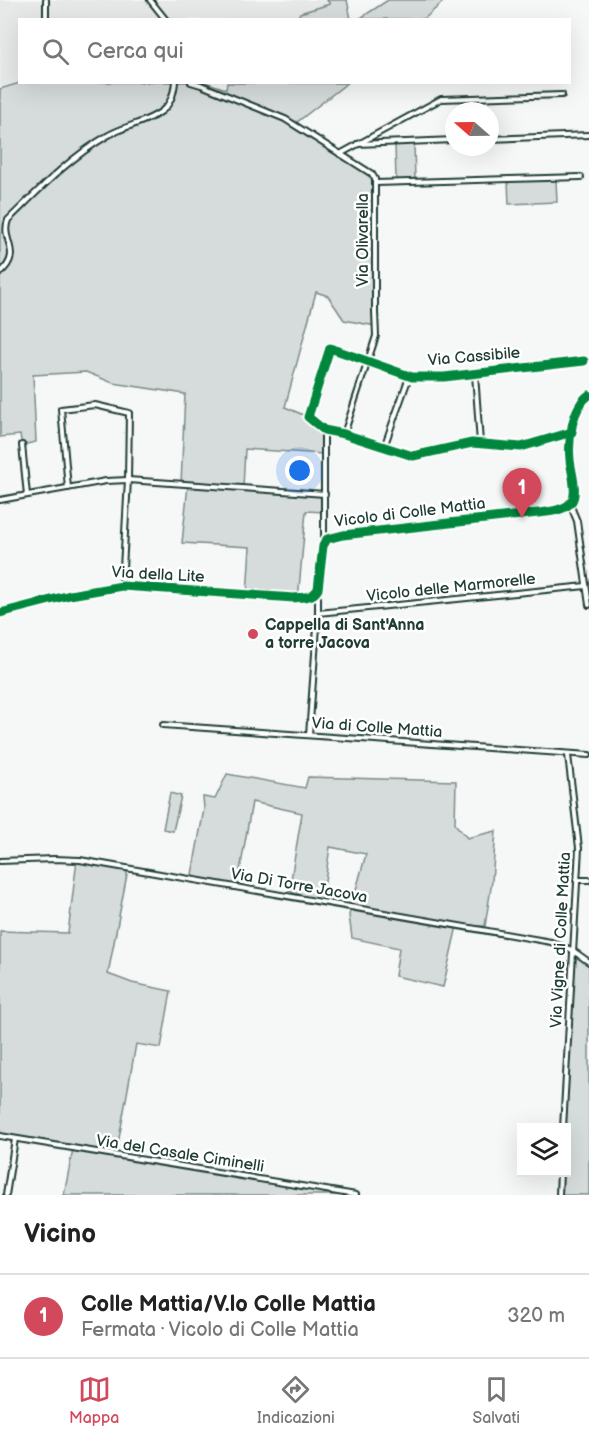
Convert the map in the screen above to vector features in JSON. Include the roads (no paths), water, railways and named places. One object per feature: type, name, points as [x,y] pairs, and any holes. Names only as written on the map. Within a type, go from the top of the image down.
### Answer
[{"type":"street","points":[[46,0],[46,18]]},
{"type":"street","points":[[150,0],[164,18]]},
{"type":"street","points":[[0,273],[10,261],[5,229],[8,220],[51,178],[87,149],[119,130],[163,110],[172,98],[175,84]]},
{"type":"street","name":"Via Olivarella","points":[[198,84],[285,119],[372,174],[376,183],[376,336],[344,434]]},
{"type":"street","points":[[340,154],[441,99],[562,95]]},
{"type":"street","points":[[499,139],[589,135]]},
{"type":"street","points":[[356,144],[445,140]]},
{"type":"street","points":[[376,183],[581,177]]},
{"type":"street","name":"Via Cassibile","points":[[324,430],[308,417],[330,348],[409,377],[444,377],[584,361]]},
{"type":"street","points":[[475,374],[480,444]]},
{"type":"street","points":[[384,447],[409,377]]},
{"type":"street","points":[[589,395],[580,405],[572,432],[570,456],[574,495],[570,504],[577,521],[589,605]]},
{"type":"street","points":[[68,489],[61,409],[95,405],[129,413],[122,586]]},
{"type":"street","points":[[309,735],[318,614],[316,592],[324,542],[324,430],[416,456],[472,443],[521,447],[572,432]]},
{"type":"street","points":[[22,445],[27,495]]},
{"type":"street","points":[[0,500],[106,481],[128,480],[325,494]]},
{"type":"street","name":"Vicolo di Colle Mattia","points":[[324,542],[343,535],[550,512],[570,504]]},
{"type":"street","name":"Via della Lite","points":[[0,613],[70,595],[122,586],[294,598],[312,596],[316,592]]},
{"type":"street","name":"Vicolo delle Marmorelle","points":[[318,614],[586,586]]},
{"type":"street","name":"Via di Colle Mattia","points":[[163,726],[589,755]]},
{"type":"street","name":"Via Vigne di Colle Mattia","points":[[563,1123],[578,839],[568,755]]},
{"type":"street","name":"Via Di Torre Jacova","points":[[0,861],[76,860],[551,942],[572,950],[589,962]]},
{"type":"street","points":[[576,880],[589,880]]},
{"type":"street","name":"Via del Casale Ciminelli","points":[[0,1136],[356,1195]]},
{"type":"street","points":[[6,1195],[15,1139]]},
{"type":"street","points":[[559,1195],[560,1177]]},
{"type":"place","name":"Colle Mattia/V.lo Colle Mattia","points":[[522,518]]},
{"type":"place","name":"Cappella di Sant'Anna a torre Jacova","points":[[253,634]]}]
